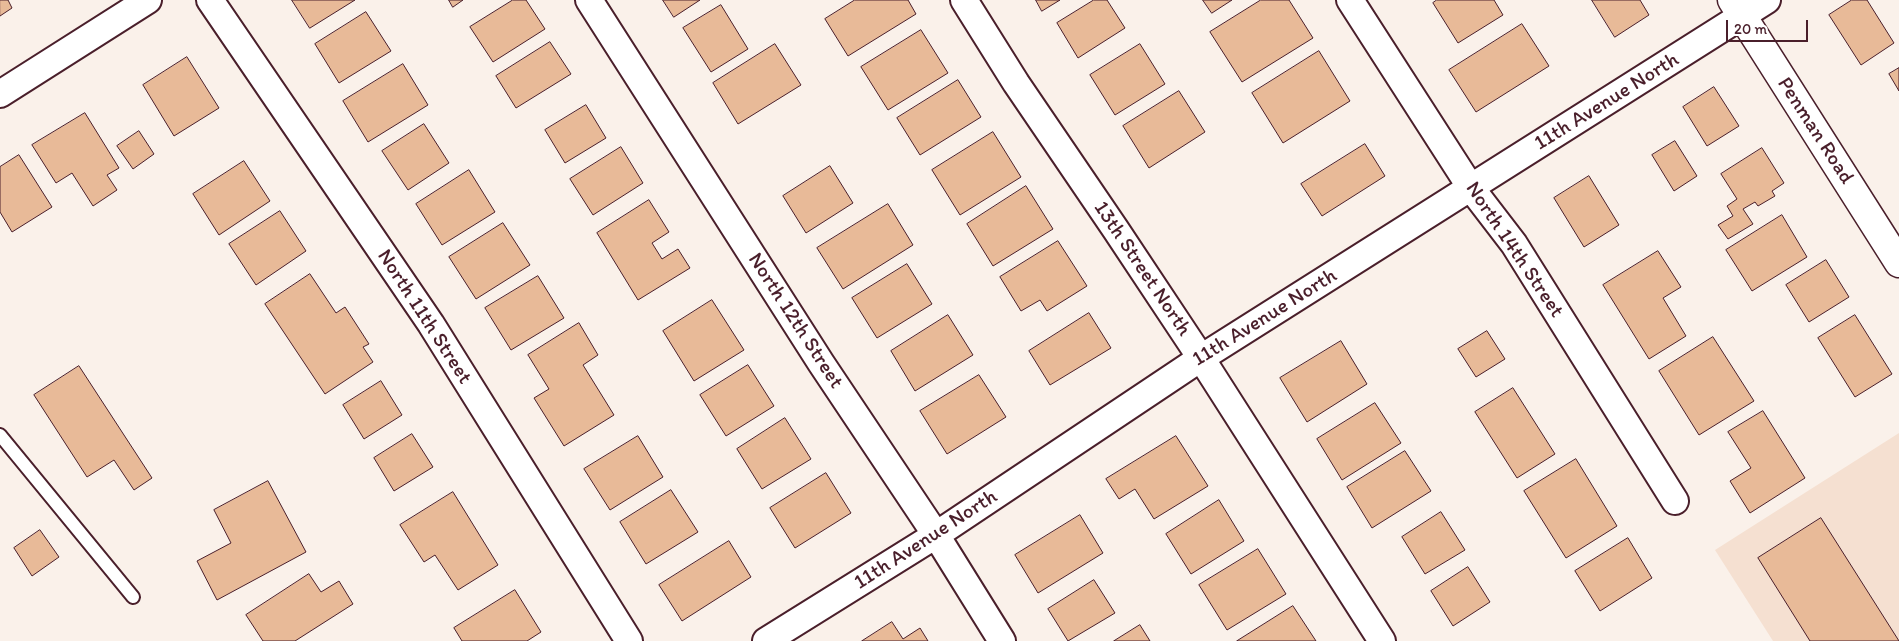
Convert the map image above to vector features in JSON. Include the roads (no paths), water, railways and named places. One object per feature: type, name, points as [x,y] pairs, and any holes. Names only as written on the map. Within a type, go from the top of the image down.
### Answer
[{"type":"street","points":[[0,94],[148,0]]},
{"type":"street","name":"North 11th Street","points":[[210,0],[431,324],[629,641]]},
{"type":"street","name":"North 12th Street","points":[[589,0],[816,354],[936,535],[1002,641]]},
{"type":"street","name":"13th Street North","points":[[964,0],[1016,83],[1201,358],[1382,641]]},
{"type":"street","name":"North 14th Street","points":[[1350,0],[1471,188],[1514,244],[1675,502]]},
{"type":"street","name":"11th Avenue North","points":[[766,641],[936,535],[1201,358],[1471,188],[1737,8],[1767,0]]},
{"type":"street","name":"Penman Road","points":[[1737,8],[1899,263]]},
{"type":"lane","points":[[0,435],[132,597]]}]
